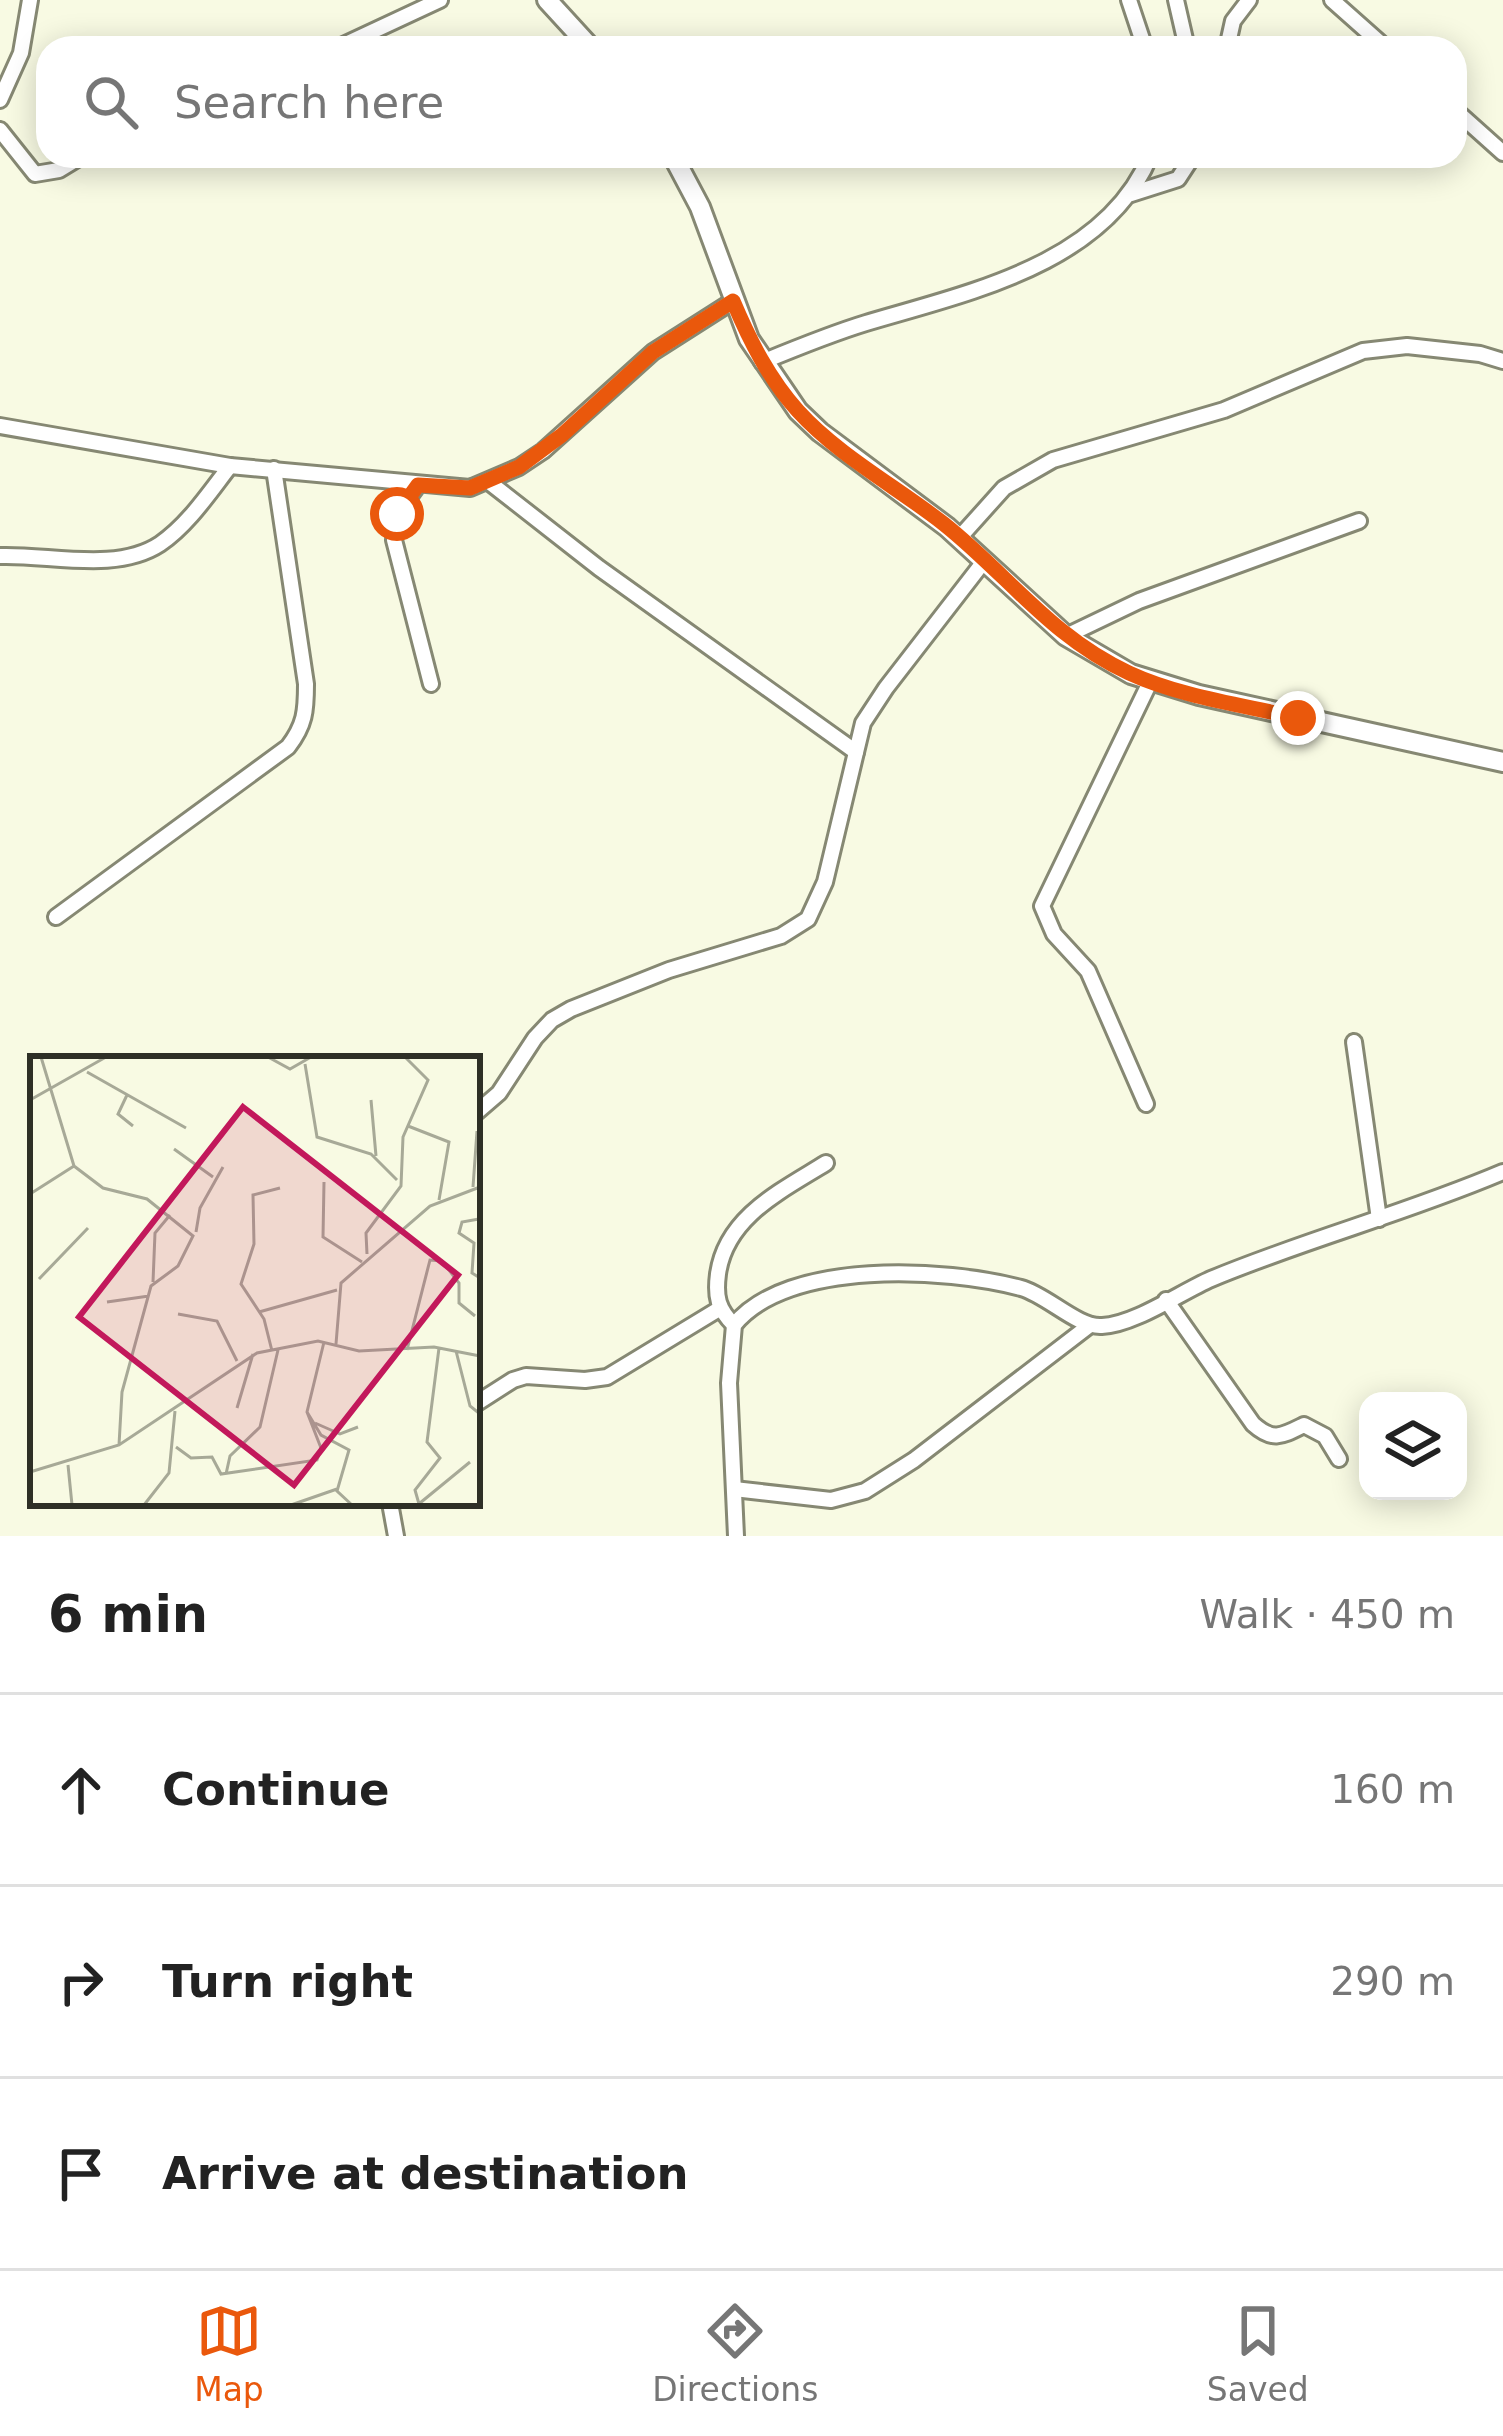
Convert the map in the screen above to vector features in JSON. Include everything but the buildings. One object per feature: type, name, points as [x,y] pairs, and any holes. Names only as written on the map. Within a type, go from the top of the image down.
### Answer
[{"type":"street","points":[[0,100],[21,53],[30,0]]},
{"type":"street","points":[[363,36],[440,0]]},
{"type":"street","points":[[548,0],[580,36]]},
{"type":"street","points":[[1129,0],[1141,36]]},
{"type":"street","points":[[1176,0],[1184,36]]},
{"type":"street","points":[[1230,36],[1233,21],[1249,0]]},
{"type":"street","points":[[1332,0],[1372,36]]},
{"type":"street","points":[[1467,121],[1503,153]]},
{"type":"street","points":[[0,130],[35,174],[62,168]]},
{"type":"street","points":[[679,168],[700,207],[733,301],[762,362],[798,410],[820,432],[959,537],[1066,636],[1131,674],[1151,680],[1503,762]]},
{"type":"street","points":[[1131,194],[1144,168]]},
{"type":"street","points":[[762,362],[868,322],[1004,281],[1066,248],[1131,194],[1178,178],[1184,168]]},
{"type":"street","points":[[0,426],[230,466],[470,488],[542,451],[653,352],[733,301]]},
{"type":"street","points":[[959,537],[1004,488],[1053,460],[1224,410],[1363,351],[1407,346],[1503,361]]},
{"type":"street","points":[[0,556],[117,558],[158,546],[230,466]]},
{"type":"street","points":[[56,917],[288,747],[301,731],[307,715],[306,684],[274,470]]},
{"type":"street","points":[[489,482],[599,568],[856,752]]},
{"type":"street","points":[[418,485],[397,514],[394,540],[431,684]]},
{"type":"street","points":[[1066,636],[1139,601],[1359,521]]},
{"type":"street","points":[[480,1109],[499,1093],[544,1029],[571,1009],[669,970],[781,936],[808,919],[830,865],[870,710],[985,560]]},
{"type":"street","points":[[1146,1104],[1088,971],[1054,934],[1042,906],[1151,680]]},
{"type":"street","points":[[1354,1042],[1378,1219]]},
{"type":"street","points":[[734,1325],[719,1309],[719,1269],[731,1236],[777,1193],[826,1163]]},
{"type":"street","points":[[736,1536],[729,1383],[734,1325],[760,1301],[825,1280],[934,1273],[1022,1288],[1090,1325],[1114,1324],[1317,1238],[1503,1172]]},
{"type":"street","points":[[1166,1300],[1266,1436],[1277,1438],[1304,1425],[1314,1427],[1340,1459]]},
{"type":"street","points":[[480,1401],[526,1376],[607,1377],[719,1309]]},
{"type":"street","points":[[734,1489],[831,1500],[865,1491],[914,1460],[1090,1325]]},
{"type":"street","points":[[391,1506],[396,1536]]},
{"type":"route","points":[[397,514],[418,485],[470,488],[519,467],[562,435],[653,352],[733,301],[762,362],[798,410],[820,432],[947,527],[1047,622],[1131,674],[1298,718]]}]
